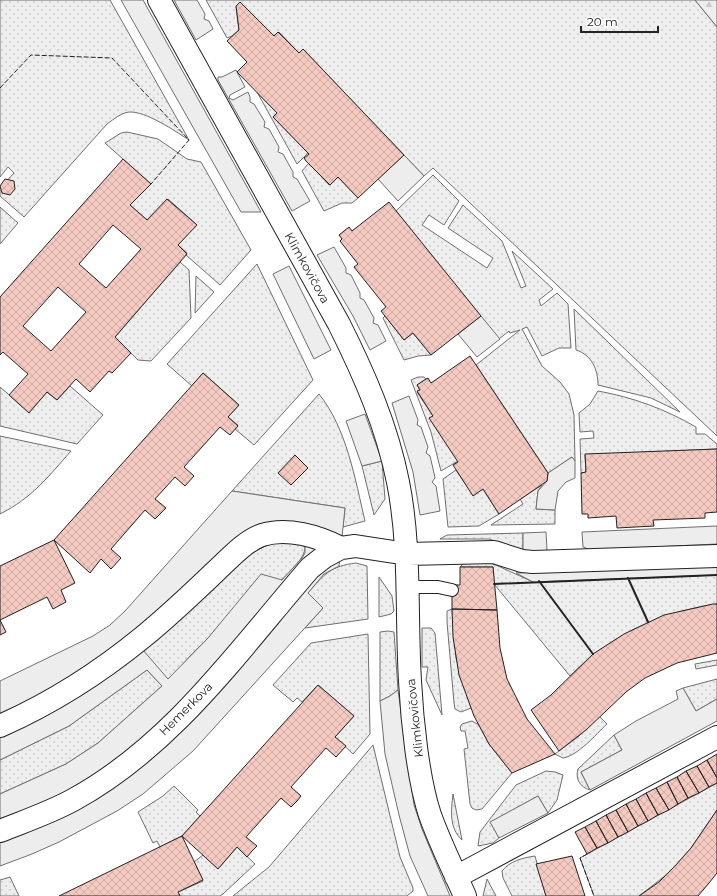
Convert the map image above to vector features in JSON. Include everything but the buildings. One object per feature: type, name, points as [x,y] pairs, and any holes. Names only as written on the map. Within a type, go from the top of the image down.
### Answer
[{"type":"street","name":"Klimkovičova","points":[[159,0],[358,360],[390,444],[399,483],[407,554],[410,682],[423,784],[430,814],[461,886],[717,737]]},
{"type":"street","points":[[0,726],[27,714],[54,699],[98,671],[143,637],[252,540],[279,531],[326,540],[340,548],[370,548],[407,554],[494,552],[522,561],[533,562],[717,556]]},
{"type":"street","name":"Hemerkova","points":[[0,831],[49,813],[74,799],[116,772],[161,735],[205,692],[310,568],[324,557],[340,548]]},
{"type":"lane","points":[[407,587],[438,587],[452,590]]},
{"type":"green space","points":[[0,0],[110,0],[189,140],[160,122],[144,115],[129,112],[118,116],[107,124],[24,217],[0,196],[0,188],[14,173],[8,167],[0,177]]},
{"type":"green space","points":[[206,0],[695,0],[717,27],[717,436],[433,168],[424,176],[303,49],[299,53],[279,32],[274,36],[240,2],[236,6],[239,30],[227,38]]},
{"type":"green space","points":[[695,0],[717,0],[717,27]]},
{"type":"green space","points":[[257,92],[277,113],[273,117],[308,153],[297,164]]},
{"type":"green space","points":[[127,132],[158,139],[187,159],[201,162],[251,250],[220,285],[186,255],[187,253],[178,245],[196,224],[168,199],[147,220],[130,205],[151,184],[105,143],[121,133]]},
{"type":"green space","points":[[309,163],[329,185],[338,177],[358,198],[352,203],[342,203],[324,211],[302,171]]},
{"type":"green space","points":[[433,175],[459,201],[444,225],[429,215],[422,225],[487,268],[493,258],[448,228],[463,205],[502,241],[521,288],[526,286],[512,251],[553,289],[539,300],[541,306],[557,293],[568,304],[571,348],[559,348],[542,356],[527,327],[522,329],[542,366],[560,382],[569,394],[574,415],[575,461],[572,457],[548,473],[476,365],[520,330],[510,333],[509,331],[499,339],[396,211]]},
{"type":"green space","points":[[0,207],[18,223],[0,244]]},
{"type":"green space","points":[[180,262],[189,270],[191,318],[151,361],[138,360],[115,337]]},
{"type":"green space","points":[[257,264],[313,380],[254,445],[235,429],[238,425],[228,417],[239,405],[203,373],[192,386],[167,364]]},
{"type":"green space","points":[[196,276],[214,292],[195,313]]},
{"type":"green space","points":[[574,309],[680,412],[651,398],[598,385],[597,374],[590,359],[582,352],[576,350]]},
{"type":"green space","points":[[385,316],[404,340],[413,333],[431,355],[418,356],[404,360],[383,318]]},
{"type":"green space","points":[[418,377],[424,377],[426,379],[417,385],[420,390],[417,392],[433,416],[430,418],[458,461],[441,471],[431,432],[411,380]]},
{"type":"green space","points":[[70,386],[103,415],[77,444],[0,426],[0,387],[29,412],[47,392],[57,400]]},
{"type":"green space","points":[[598,391],[636,400],[660,409],[696,427],[696,434],[705,434],[717,444],[717,449],[585,455],[586,472],[581,473],[580,439],[594,438],[593,431],[580,432],[579,413],[590,404]]},
{"type":"green space","points":[[319,394],[329,408],[343,438],[349,455],[365,521],[343,527],[345,508],[232,491]]},
{"type":"green space","points":[[0,436],[71,451],[47,478],[30,494],[0,514]]},
{"type":"green space","points":[[382,461],[385,499],[374,515],[362,466]]},
{"type":"green space","points":[[456,470],[473,495],[483,489],[499,514],[479,526],[448,527],[443,479]]},
{"type":"green space","points":[[542,485],[538,491],[536,509],[555,510],[555,524],[491,525],[523,504],[520,499]]},
{"type":"green space","points":[[523,533],[523,551],[489,539],[440,539],[447,535]]},
{"type":"green space","points":[[279,542],[300,544],[305,547],[302,557],[293,569],[264,595],[218,630],[193,653],[168,680],[143,651],[252,553],[269,544]]},
{"type":"green space","points":[[486,562],[533,582],[717,575],[717,604],[656,619],[620,637],[586,661],[570,676],[494,584],[493,567],[460,567],[463,564]]},
{"type":"green space","points":[[356,563],[367,566],[368,619],[305,628],[323,608],[308,593],[329,572],[340,566]]},
{"type":"green space","points":[[379,577],[392,596],[394,611],[391,614],[379,617]]},
{"type":"green space","points":[[452,609],[456,658],[471,708],[461,712],[455,709],[454,703],[447,622],[447,611]]},
{"type":"green space","points":[[422,628],[431,628],[435,633],[442,715],[426,680],[428,667],[422,667]]},
{"type":"green space","points":[[380,632],[394,632],[398,690],[380,701]]},
{"type":"green space","points":[[368,634],[370,734],[353,754],[335,737],[354,716],[318,685],[302,702],[297,698],[293,702],[273,685],[311,643]]},
{"type":"green space","points":[[717,660],[717,665],[696,669],[695,664]]},
{"type":"green space","points":[[147,670],[162,686],[98,743],[66,764],[0,794],[0,760],[69,726]]},
{"type":"green space","points":[[717,679],[717,699],[696,711],[683,688]]},
{"type":"green space","points":[[599,716],[607,724],[581,749],[563,758],[555,754],[579,736]]},
{"type":"green space","points":[[472,721],[479,725],[489,744],[512,773],[482,809],[476,810],[472,808],[470,804],[464,749],[468,748],[465,731],[461,731],[460,727],[462,724]]},
{"type":"green space","points":[[614,735],[622,750],[581,772],[590,790],[586,789],[579,782],[577,776],[578,769]]},
{"type":"green space","points":[[373,745],[400,857],[413,891],[407,896],[233,896],[269,867]]},
{"type":"green space","points":[[546,771],[563,775],[557,800],[548,813],[538,796],[491,822],[499,838],[493,843],[478,846],[480,832],[516,785]]},
{"type":"green space","points":[[717,783],[717,810],[691,848],[670,872],[639,896],[594,896],[580,858]]},
{"type":"green space","points":[[174,786],[198,810],[196,812],[200,816],[182,836],[160,847],[157,841],[153,843],[138,812],[163,796]]},
{"type":"green space","points":[[453,794],[462,840],[453,825]]},
{"type":"green space","points":[[237,847],[255,864],[223,894],[220,896],[180,896],[178,892],[203,881],[194,862],[203,855],[218,869]]},
{"type":"green space","points":[[535,856],[546,896],[512,896],[503,878],[502,871],[517,860]]},
{"type":"green space","points":[[10,877],[19,896],[0,896],[0,880]]},
{"type":"green space","points":[[487,879],[496,896],[483,896]]},
{"type":"shaded area","points":[[121,0],[143,0],[261,212],[241,212]]},
{"type":"shaded area","points":[[174,0],[197,0],[205,14],[204,19],[209,21],[213,29],[196,40]]},
{"type":"shaded area","points":[[236,70],[245,87],[230,95],[229,98],[233,100],[248,92],[250,102],[254,104],[265,122],[264,127],[269,129],[279,147],[278,152],[283,154],[293,172],[293,177],[297,179],[310,201],[292,211],[218,80],[218,77],[222,77]]},
{"type":"shaded area","points":[[404,155],[424,176],[398,201],[378,179]]},
{"type":"shaded area","points":[[334,247],[346,268],[346,273],[351,275],[360,293],[360,298],[364,300],[374,318],[373,323],[378,325],[386,341],[370,350],[353,316],[317,255]]},
{"type":"shaded area","points":[[289,266],[331,350],[314,359],[273,274]]},
{"type":"shaded area","points":[[481,316],[500,339],[477,357],[458,334]]},
{"type":"shaded area","points":[[409,396],[418,420],[417,425],[421,427],[428,447],[426,453],[430,456],[435,478],[432,482],[436,486],[440,511],[420,515],[413,472],[392,403]]},
{"type":"shaded area","points":[[365,414],[382,461],[362,466],[346,421]]},
{"type":"shaded area","points":[[572,457],[575,461],[575,478],[566,482],[558,491],[555,510],[536,509],[538,491],[547,481],[548,473]]},
{"type":"shaded area","points":[[232,491],[345,508],[339,566],[324,574],[308,593],[323,608],[193,751],[143,794],[117,811],[59,842],[0,866],[0,794],[66,764],[98,743],[162,686],[147,670],[69,726],[0,760],[0,681],[93,636],[110,625],[125,611]],"holes":[[[279,542],[300,544],[305,547],[305,553],[282,580],[261,574],[208,638],[168,679],[143,650],[252,553],[269,544]]]},
{"type":"shaded area","points":[[717,526],[717,544],[591,550],[583,547],[582,532]]},
{"type":"shaded area","points":[[546,532],[547,550],[541,552],[523,551],[523,533]]},
{"type":"shaded area","points":[[717,565],[717,575],[533,582],[516,573]]},
{"type":"shaded area","points":[[683,688],[696,711],[717,699],[717,721],[590,790],[581,772],[622,750],[614,735],[636,721],[678,699],[676,691]]},
{"type":"shaded area","points":[[398,690],[414,805],[422,829],[450,896],[428,896],[410,856],[399,815],[385,754],[380,701]]},
{"type":"shaded area","points":[[538,796],[548,813],[499,838],[490,822]]},
{"type":"fence","points":[[0,88],[31,55],[112,58],[189,140],[151,184]]},
{"type":"fence","points":[[587,854],[580,858],[594,896]]},
{"type":"wall","points":[[494,584],[717,575]]},
{"type":"wall","points":[[628,578],[648,622]]},
{"type":"wall","points":[[539,581],[593,654]]}]
